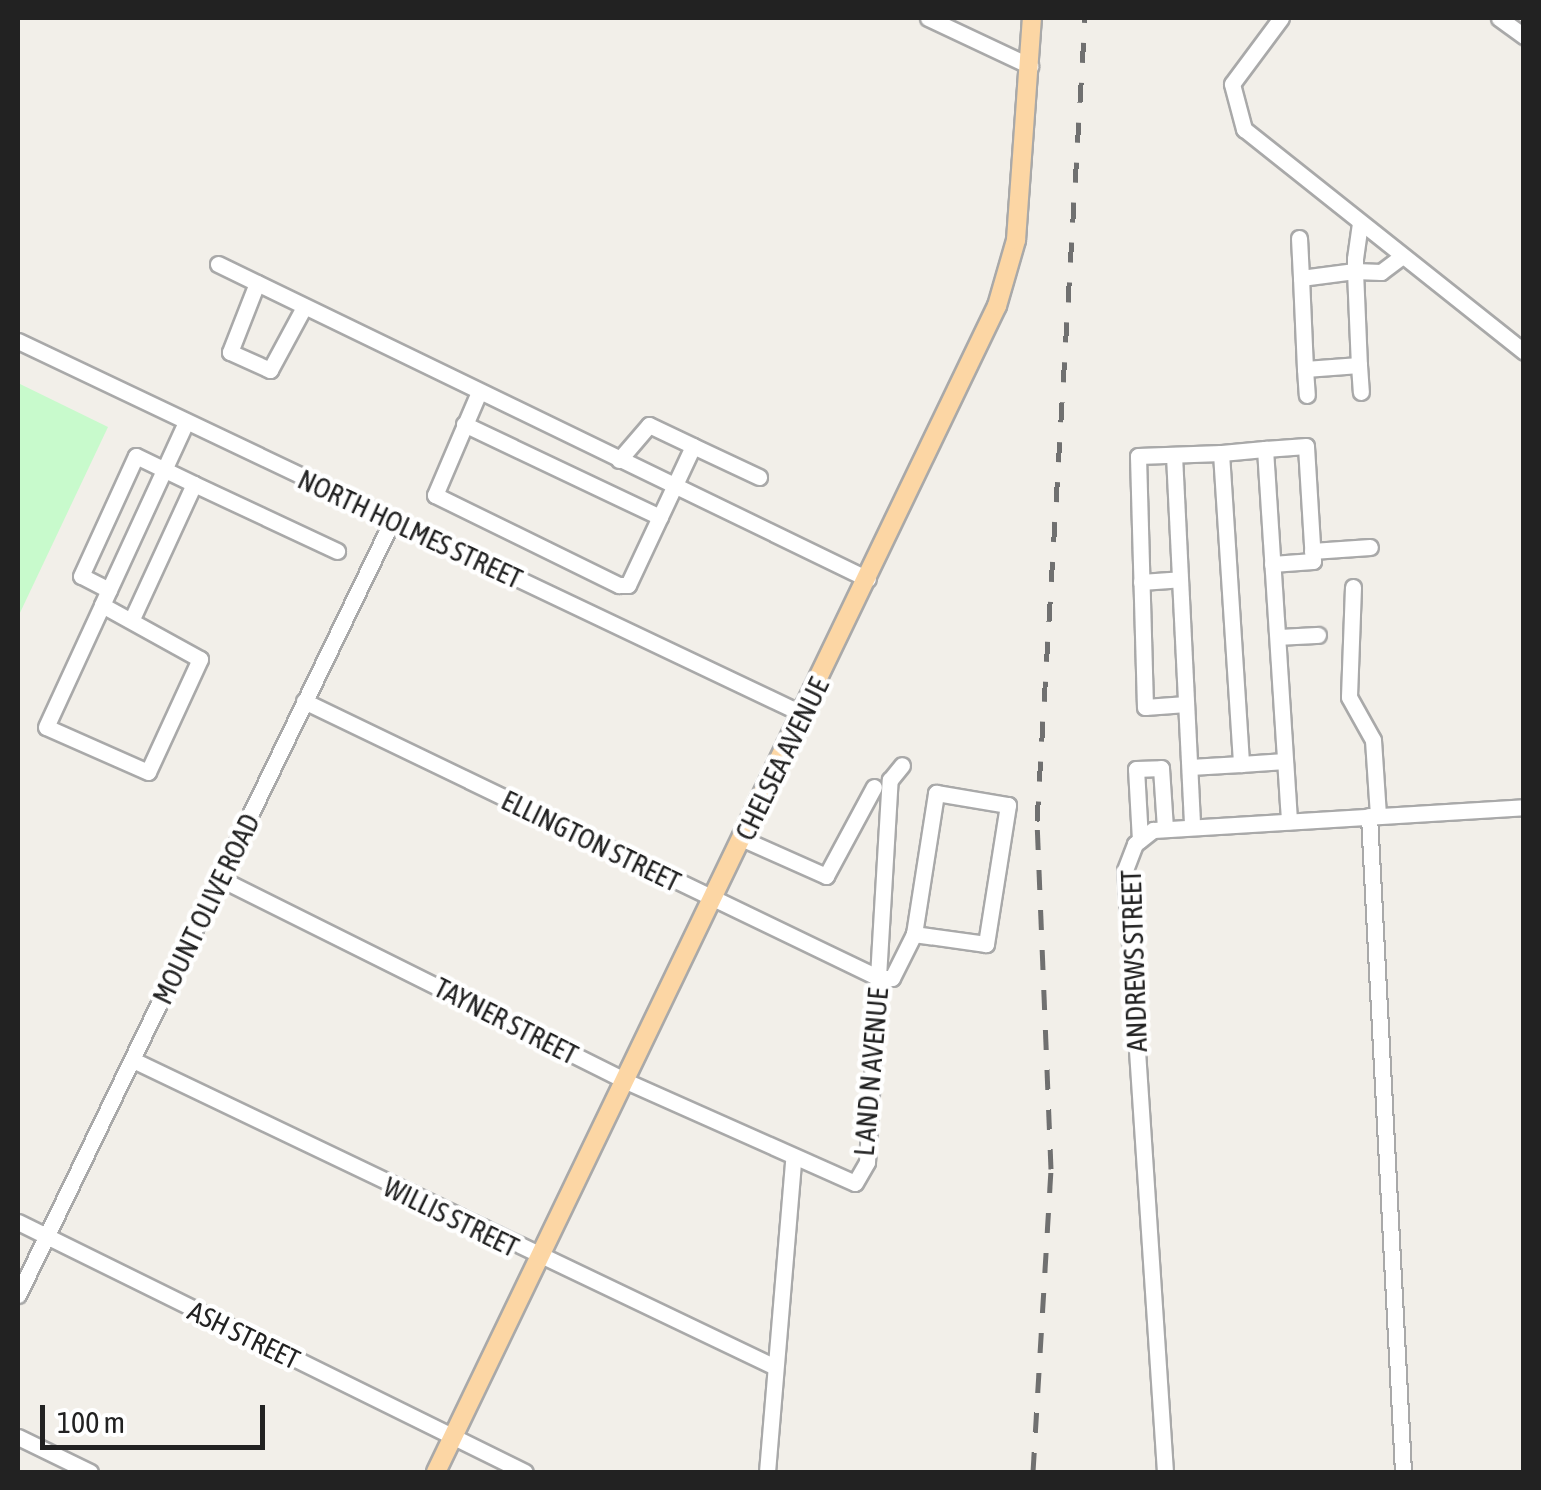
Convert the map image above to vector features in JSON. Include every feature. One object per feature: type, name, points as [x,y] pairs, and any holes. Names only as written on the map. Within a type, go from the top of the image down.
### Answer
[{"type":"main road","name":"CHELSEA AVENUE","points":[[436,1472],[628,1082],[997,306],[1016,240],[1032,18]]},
{"type":"street","points":[[928,18],[1030,66]]},
{"type":"street","points":[[1281,18],[1232,84],[1235,114],[1360,223],[1524,352]]},
{"type":"street","points":[[1499,18],[1524,36]]},
{"type":"street","points":[[1360,223],[1355,271],[1361,392]]},
{"type":"street","points":[[1299,238],[1306,395]]},
{"type":"street","points":[[1301,278],[1381,272],[1402,257]]},
{"type":"street","points":[[218,264],[868,579]]},
{"type":"street","points":[[257,283],[230,352],[270,370],[304,307]]},
{"type":"street","name":"NORTH HOLMES STREET","points":[[18,341],[803,714]]},
{"type":"street","points":[[1305,369],[1359,365]]},
{"type":"street","points":[[479,392],[434,495],[619,585],[628,585],[693,446]]},
{"type":"street","points":[[186,422],[164,470],[106,597],[46,727],[148,772],[200,659],[132,619],[106,597],[80,576],[136,456],[164,470],[336,551]]},
{"type":"street","points":[[464,424],[660,517]]},
{"type":"street","points":[[620,460],[648,425],[759,478]]},
{"type":"street","points":[[1186,704],[1145,707],[1138,456],[1306,446],[1313,561],[1272,564]]},
{"type":"street","points":[[1265,448],[1289,821]]},
{"type":"street","points":[[1221,453],[1242,764]]},
{"type":"street","points":[[1174,455],[1192,827]]},
{"type":"street","points":[[132,619],[194,484]]},
{"type":"street","name":"MOUNT OLIVE ROAD","points":[[18,1295],[392,521]]},
{"type":"street","points":[[1312,551],[1370,547]]},
{"type":"street","points":[[1141,582],[1180,579]]},
{"type":"street","points":[[1352,587],[1348,697],[1373,740],[1403,1472]]},
{"type":"street","points":[[1278,637],[1318,635]]},
{"type":"street","name":"ELLINGTON STREET","points":[[304,701],[879,978]]},
{"type":"street","points":[[1190,767],[1285,762]]},
{"type":"street","name":"L AND N AVENUE","points":[[792,1160],[855,1183],[868,1162],[890,780],[902,765]]},
{"type":"street","points":[[1140,840],[1136,769],[1161,768],[1166,829]]},
{"type":"street","points":[[743,839],[826,876],[874,787]]},
{"type":"street","points":[[879,978],[892,978],[914,934],[936,794],[1008,805],[986,944],[914,934]]},
{"type":"street","name":"ANDREWS STREET","points":[[1165,1472],[1126,870],[1140,840],[1166,829],[1524,807]]},
{"type":"street","name":"TAYNER STREET","points":[[221,879],[792,1160]]},
{"type":"street","name":"WILLIS STREET","points":[[133,1060],[540,1261],[773,1366]]},
{"type":"street","points":[[767,1472],[792,1160]]},
{"type":"street","name":"ASH STREET","points":[[18,1222],[525,1472]]},
{"type":"street","points":[[18,1437],[90,1472]]},
{"type":"green space","points":[[18,383],[108,427],[18,617]]},
{"type":"railway","points":[[1033,1472],[1051,1169],[1037,821],[1085,18]]}]
